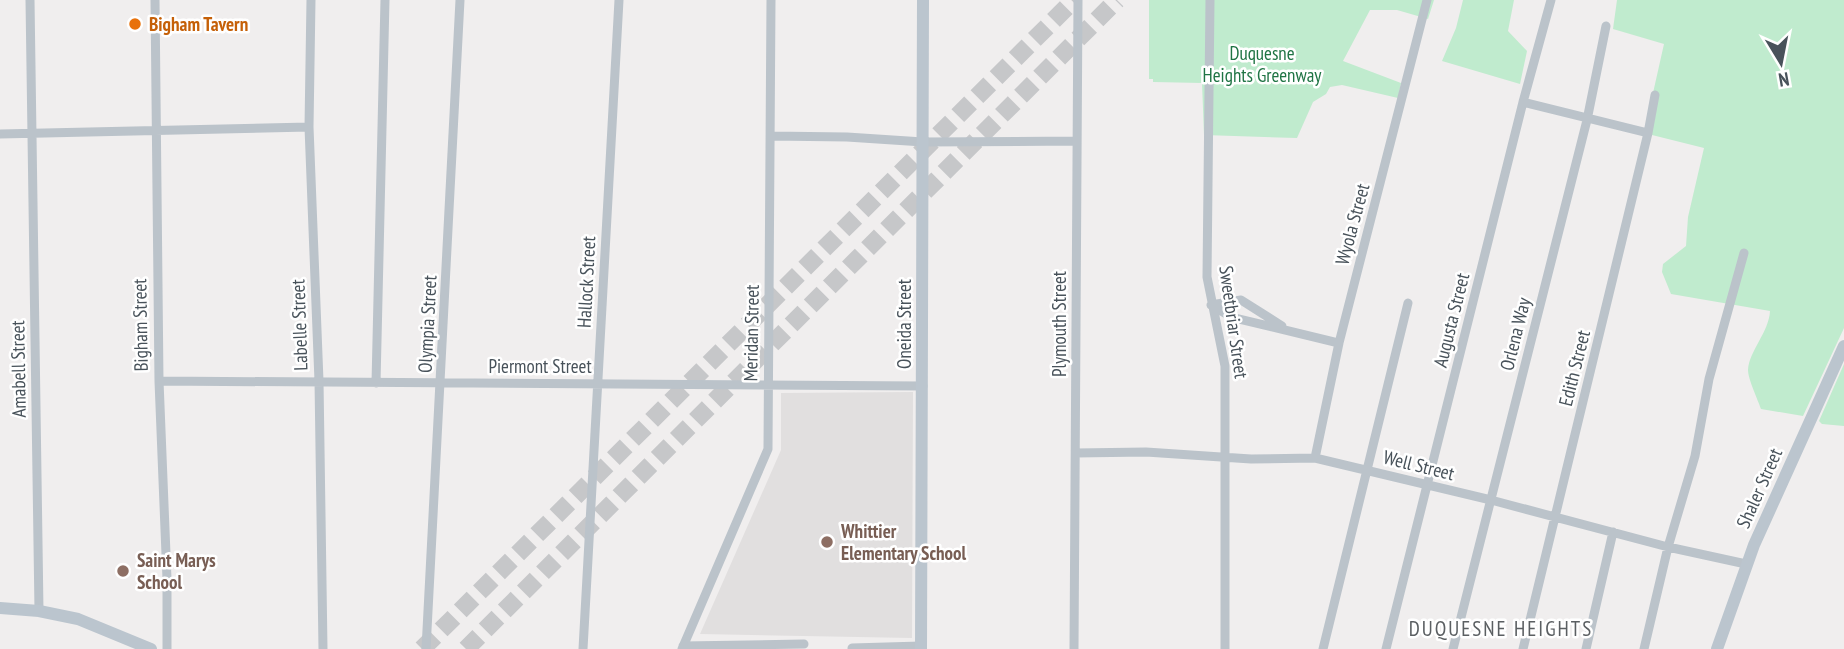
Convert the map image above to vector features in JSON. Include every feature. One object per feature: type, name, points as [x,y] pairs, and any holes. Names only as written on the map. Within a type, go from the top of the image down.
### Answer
[{"type":"street","name":"Amabell Street","points":[[30,0],[39,611]]},
{"type":"street","name":"Bigham Street","points":[[155,0],[159,381],[167,649]]},
{"type":"street","name":"Labelle Street","points":[[310,0],[309,127],[319,381],[323,649]]},
{"type":"street","points":[[376,383],[385,0]]},
{"type":"street","name":"Olympia Street","points":[[426,649],[460,0]]},
{"type":"street","name":"Hallock Street","points":[[583,649],[619,0]]},
{"type":"street","name":"Meridan Street","points":[[682,648],[768,449],[771,0]]},
{"type":"street","name":"Oneida Street","points":[[921,648],[923,0]]},
{"type":"street","name":"Plymouth Street","points":[[1074,649],[1078,0]]},
{"type":"street","name":"Sweetbriar Street","points":[[1210,0],[1207,277],[1225,366],[1225,649]]},
{"type":"street","name":"Wyola Street","points":[[1315,458],[1339,343],[1427,0]]},
{"type":"street","name":"Augusta Street","points":[[1387,649],[1523,102],[1551,0]]},
{"type":"street","name":"Orlena Way","points":[[1453,649],[1587,120],[1606,26]]},
{"type":"street","name":"Edith Street","points":[[1523,649],[1655,95]]},
{"type":"street","points":[[1523,102],[1648,133]]},
{"type":"street","points":[[0,134],[309,127]]},
{"type":"street","points":[[771,136],[923,142],[1077,141]]},
{"type":"street","points":[[1644,649],[1668,547],[1695,456],[1709,379],[1744,253]]},
{"type":"street","points":[[1211,305],[1241,300],[1290,330]]},
{"type":"street","points":[[1323,649],[1408,303]]},
{"type":"street","points":[[1211,305],[1231,317],[1339,343]]},
{"type":"street","name":"Shaler Street","points":[[1717,649],[1746,564],[1844,346]]},
{"type":"street","name":"Piermont Street","points":[[159,381],[923,386]]},
{"type":"street","name":"Well Street","points":[[1076,453],[1146,452],[1226,457],[1315,458],[1491,500],[1668,547],[1746,564]]},
{"type":"street","points":[[1586,649],[1614,532]]},
{"type":"street","points":[[0,608],[39,611],[78,619],[151,649]]},
{"type":"street","points":[[682,648],[766,647],[804,643]]},
{"type":"street","points":[[852,648],[921,648]]},
{"type":"shaded area","name":"Whittier Elementary School","points":[[913,392],[912,638],[700,634],[781,450],[781,393]]},
{"type":"green space","name":"Duquesne Heights Greenway","points":[[1149,0],[1434,0],[1428,19],[1397,10],[1370,10],[1343,61],[1401,83],[1398,98],[1342,85],[1330,87],[1326,94],[1313,102],[1297,138],[1204,135],[1202,83],[1153,82],[1153,79],[1149,79]]},
{"type":"green space","points":[[1463,0],[1514,0],[1508,31],[1527,51],[1520,84],[1442,61],[1456,28]]},
{"type":"green space","points":[[1617,0],[1844,0],[1844,328],[1803,416],[1761,409],[1750,379],[1749,363],[1770,311],[1671,294],[1662,272],[1663,264],[1686,246],[1688,217],[1704,148],[1644,133],[1664,44],[1613,29]]},
{"type":"green space","points":[[1844,364],[1844,426],[1822,424],[1819,421]]},
{"type":"tunnel","points":[[422,649],[1074,0]]},
{"type":"tunnel","points":[[466,649],[1117,0]]},
{"type":"place","name":"Bigham Tavern","points":[[135,24]]},
{"type":"place","name":"Whittier Elementary School","points":[[827,542]]},
{"type":"place","name":"Saint Marys School","points":[[123,571]]},
{"type":"district","name":"DUQUESNE HEIGHTS","points":[[1501,629]]}]
